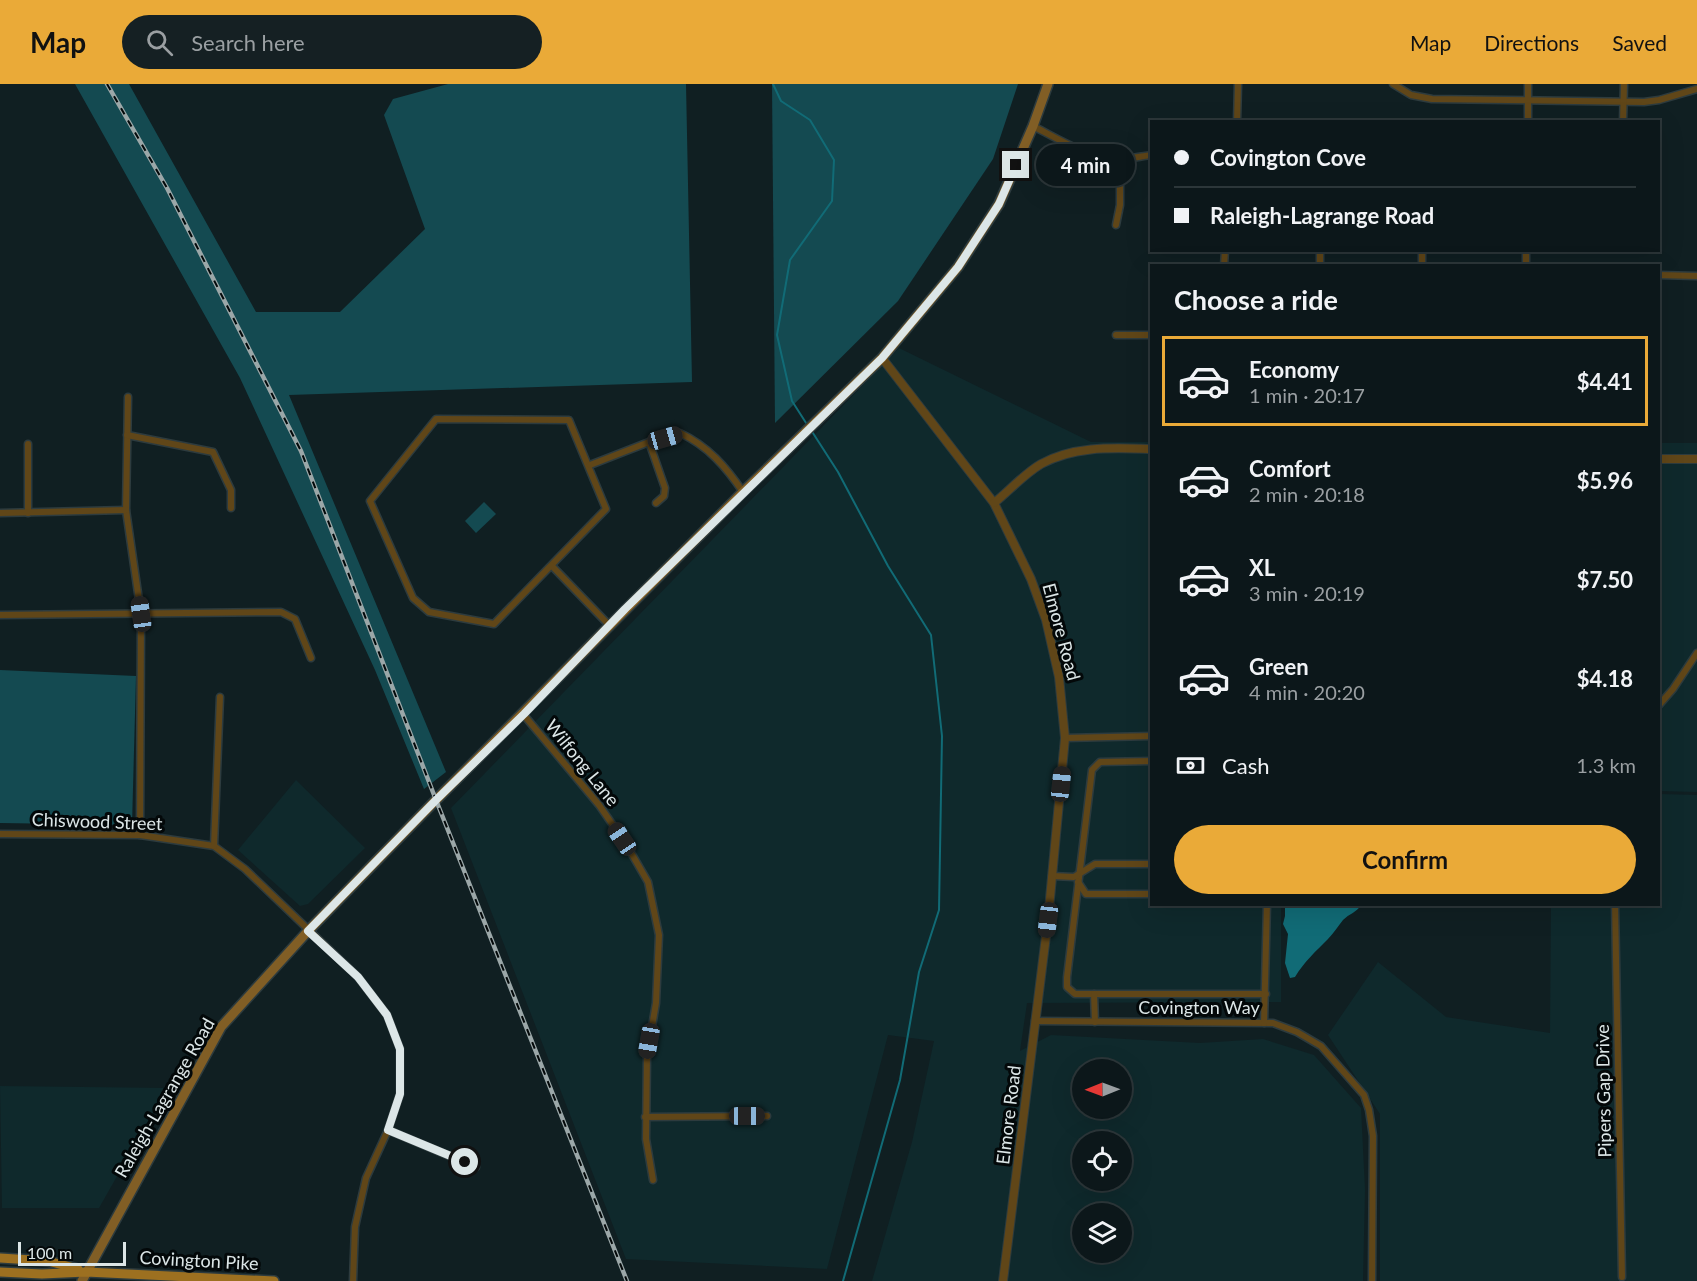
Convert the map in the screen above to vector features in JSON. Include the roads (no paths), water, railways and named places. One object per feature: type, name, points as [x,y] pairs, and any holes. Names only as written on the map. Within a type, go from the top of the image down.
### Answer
[{"type":"main road","name":"Raleigh-Lagrange Road","points":[[81,1281],[221,1028],[308,931],[436,800],[743,492],[882,358],[958,267],[999,204],[1033,126],[1048,84]]},
{"type":"main road","name":"Covington Pike","points":[[0,1258],[48,1261],[86,1272]]},
{"type":"main road","name":"Covington Pike","points":[[0,1272],[42,1274],[86,1272],[274,1281]]},
{"type":"street","points":[[1237,120],[1238,84]]},
{"type":"street","points":[[1393,84],[1406,93],[1424,99],[1623,102],[1659,100],[1697,89]]},
{"type":"street","points":[[1528,84],[1528,120]]},
{"type":"street","points":[[1623,120],[1624,84]]},
{"type":"street","points":[[1033,126],[1072,146],[1097,155],[1120,159],[1150,155]]},
{"type":"street","points":[[1116,225],[1120,205],[1120,159]]},
{"type":"street","points":[[1660,275],[1697,276]]},
{"type":"street","points":[[1116,334],[1150,335]]},
{"type":"street","name":"Elmore Road","points":[[882,358],[994,503],[1031,579],[1046,620],[1059,677],[1065,738],[1052,876],[1003,1281]]},
{"type":"street","points":[[128,397],[126,510],[141,614],[140,835]]},
{"type":"street","points":[[436,419],[569,420],[590,465],[606,509],[494,624],[429,612],[413,598],[370,501],[436,419]]},
{"type":"street","points":[[590,465],[649,442],[680,433],[707,449],[724,466],[743,492]]},
{"type":"street","points":[[127,435],[213,452],[231,490],[231,508]]},
{"type":"street","points":[[649,442],[665,488],[664,496],[656,503]]},
{"type":"street","points":[[28,444],[28,513]]},
{"type":"street","points":[[994,503],[1041,465],[1063,456],[1097,447],[1150,448]]},
{"type":"street","points":[[1660,459],[1697,459]]},
{"type":"street","points":[[0,513],[126,510]]},
{"type":"street","points":[[552,566],[609,625]]},
{"type":"street","points":[[0,615],[281,612],[295,619],[311,658]]},
{"type":"street","points":[[1660,704],[1697,653]]},
{"type":"street","points":[[214,846],[220,697]]},
{"type":"street","name":"Wilfong Lane","points":[[524,714],[599,805],[626,844],[648,882],[659,935],[656,1003],[647,1056],[645,1117],[653,1180]]},
{"type":"street","points":[[1065,738],[1150,736]]},
{"type":"street","points":[[1150,761],[1100,762],[1092,770],[1077,875],[1079,884],[1066,977],[1067,987],[1075,994],[1266,994]]},
{"type":"street","name":"Chiswood Street","points":[[0,834],[140,835],[214,846],[245,869],[358,977],[387,1015],[400,1049],[400,1094],[388,1130],[366,1178],[355,1227],[353,1281]]},
{"type":"street","points":[[1052,876],[1077,875],[1095,864],[1150,864]]},
{"type":"street","points":[[1079,884],[1086,894],[1150,894]]},
{"type":"street","points":[[1264,1023],[1267,906]]},
{"type":"street","name":"Pipers Gap Drive","points":[[1615,906],[1622,1276]]},
{"type":"street","points":[[1094,994],[1095,1022]]},
{"type":"street","name":"Covington Way","points":[[1035,1022],[1273,1023],[1297,1032],[1321,1046],[1364,1095],[1369,1110],[1373,1136],[1372,1281]]},
{"type":"street","points":[[645,1117],[767,1116]]},
{"type":"street","points":[[388,1130],[476,1167]]},
{"type":"waterway","points":[[773,84],[781,101],[810,120],[834,160],[832,201],[790,260],[777,335],[792,401],[808,426]]},
{"type":"waterway","points":[[811,430],[838,472],[888,566],[931,635],[942,736],[939,910],[919,972],[900,1080],[843,1281]]},
{"type":"railway","points":[[107,84],[167,188],[301,451],[436,800],[627,1281]]}]
